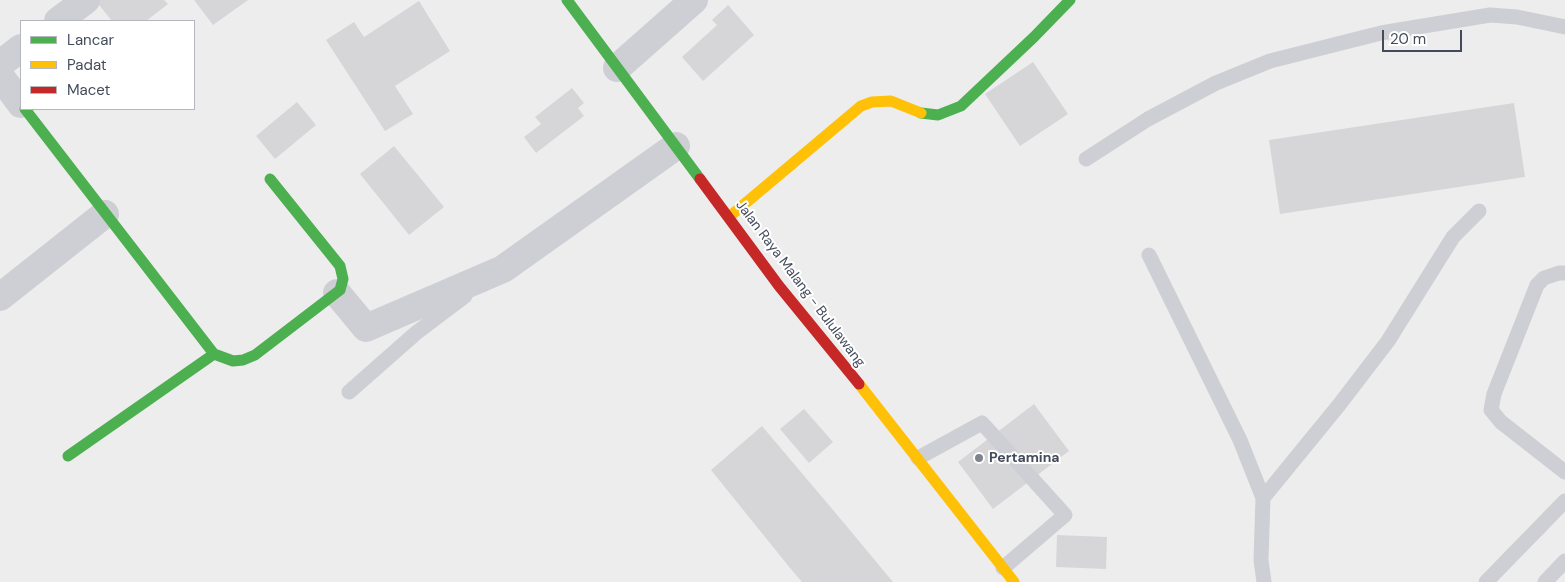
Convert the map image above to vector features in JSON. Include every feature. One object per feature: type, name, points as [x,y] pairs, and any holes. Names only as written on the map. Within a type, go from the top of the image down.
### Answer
[{"type":"street","points":[[59,20],[86,0]]},
{"type":"street","name":"Jalan Raya Malang - Bululawang","points":[[567,0],[779,286],[918,458],[1014,582]]},
{"type":"street","points":[[617,68],[694,0]]},
{"type":"street","points":[[729,217],[862,106],[872,102],[892,101],[921,113],[938,116],[961,106],[1070,0]]},
{"type":"street","points":[[0,64],[20,49]]},
{"type":"street","points":[[0,76],[20,103]]},
{"type":"street","points":[[26,110],[214,354],[233,361],[243,360],[255,355],[337,293],[342,286],[343,279],[340,266],[270,180]]},
{"type":"street","points":[[337,293],[366,328],[503,269],[676,146]]},
{"type":"street","points":[[0,297],[105,214]]},
{"type":"street","points":[[68,456],[214,354]]},
{"type":"lane","points":[[1086,159],[1148,119],[1216,83],[1270,60],[1381,32],[1490,15],[1565,27]]},
{"type":"lane","points":[[1263,498],[1340,405],[1388,341],[1453,237],[1479,211]]},
{"type":"lane","points":[[1149,255],[1240,440],[1263,498],[1261,560],[1264,582]]},
{"type":"lane","points":[[348,392],[450,306],[503,269]]},
{"type":"lane","points":[[1565,273],[1558,273],[1544,278],[1537,286],[1494,394],[1492,410],[1500,422],[1565,472]]},
{"type":"lane","points":[[918,458],[982,423],[1065,515],[1004,568]]},
{"type":"lane","points":[[1486,582],[1565,501]]},
{"type":"lane","points":[[1545,582],[1565,561]]},
{"type":"building","points":[[95,0],[164,0],[168,4],[147,20],[111,20]]},
{"type":"building","points":[[194,0],[248,0],[213,25]]},
{"type":"building","points":[[419,1],[450,51],[395,86],[413,114],[385,131],[326,40],[354,22],[364,37]]},
{"type":"building","points":[[728,5],[754,35],[703,81],[682,57],[717,25],[712,20]]},
{"type":"building","points":[[1033,62],[1068,114],[1020,146],[985,94]]},
{"type":"building","points":[[572,88],[584,103],[578,108],[584,116],[536,153],[524,137],[541,124],[535,117]]},
{"type":"building","points":[[297,102],[316,125],[275,159],[256,136]]},
{"type":"building","points":[[1514,103],[1525,177],[1280,214],[1269,140]]},
{"type":"building","points":[[394,146],[444,207],[409,235],[360,174]]},
{"type":"building","points":[[1034,404],[1069,451],[993,509],[958,462]]},
{"type":"building","points":[[804,409],[833,442],[809,463],[780,429]]},
{"type":"building","points":[[762,426],[893,582],[802,582],[790,568],[711,470]]},
{"type":"building","points":[[1057,535],[1107,537],[1106,569],[1056,567]]},
{"type":"traffic: fast","points":[[567,0],[700,179]]},
{"type":"traffic: fast","points":[[921,113],[938,115],[961,106],[1070,0]]},
{"type":"traffic: fast","points":[[26,110],[214,354]]},
{"type":"traffic: fast","points":[[68,456],[214,354],[233,361],[243,360],[255,355],[340,290],[343,279],[340,266],[270,179]]},
{"type":"traffic: slow","points":[[729,217],[861,106],[872,102],[891,101],[921,113]]},
{"type":"traffic: slow","points":[[859,384],[1014,582]]},
{"type":"traffic: jam","points":[[700,179],[779,286],[859,384]]},
{"type":"place","name":"Pertamina","points":[[979,458]]}]
